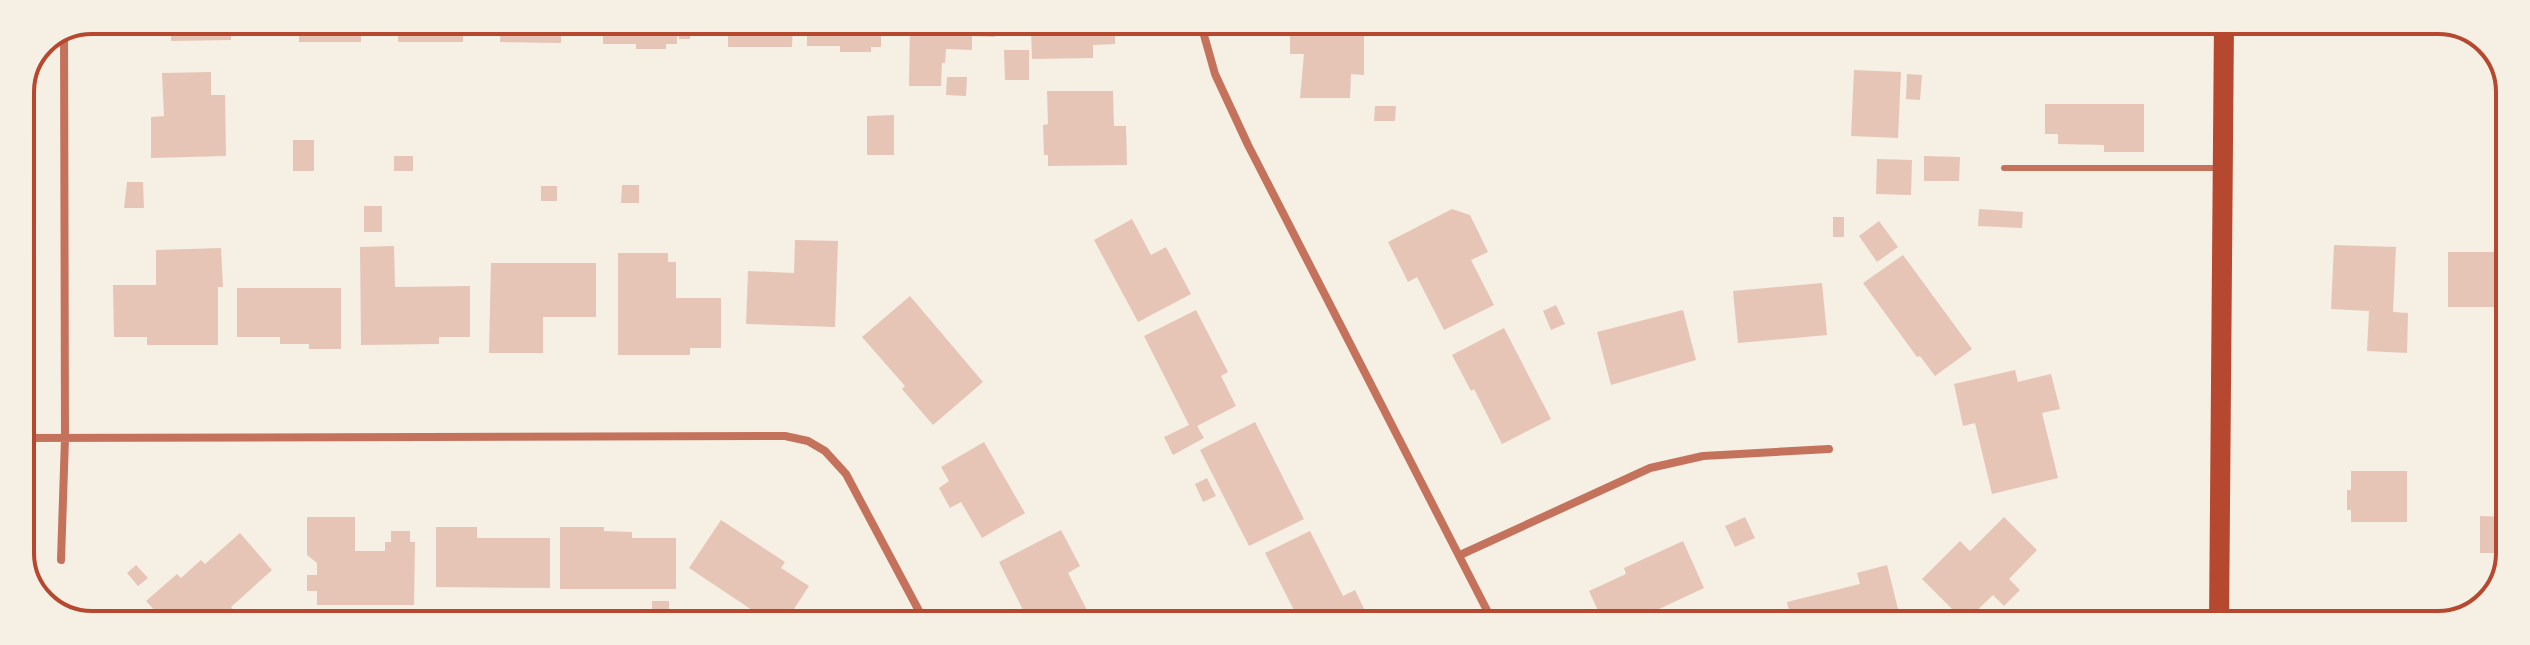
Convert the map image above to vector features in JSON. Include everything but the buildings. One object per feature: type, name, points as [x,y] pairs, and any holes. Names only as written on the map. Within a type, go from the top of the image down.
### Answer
[{"type":"main road","points":[[2219,611],[2224,34]]},
{"type":"street","points":[[1204,34],[1215,74],[1248,145],[1488,611]]},
{"type":"street","points":[[61,560],[65,438],[64,42]]},
{"type":"street","points":[[34,438],[785,436],[808,441],[825,451],[846,474],[919,611]]},
{"type":"street","points":[[1460,555],[1650,468],[1703,456],[1829,449]]},
{"type":"lane","points":[[2004,168],[2223,168]]}]
